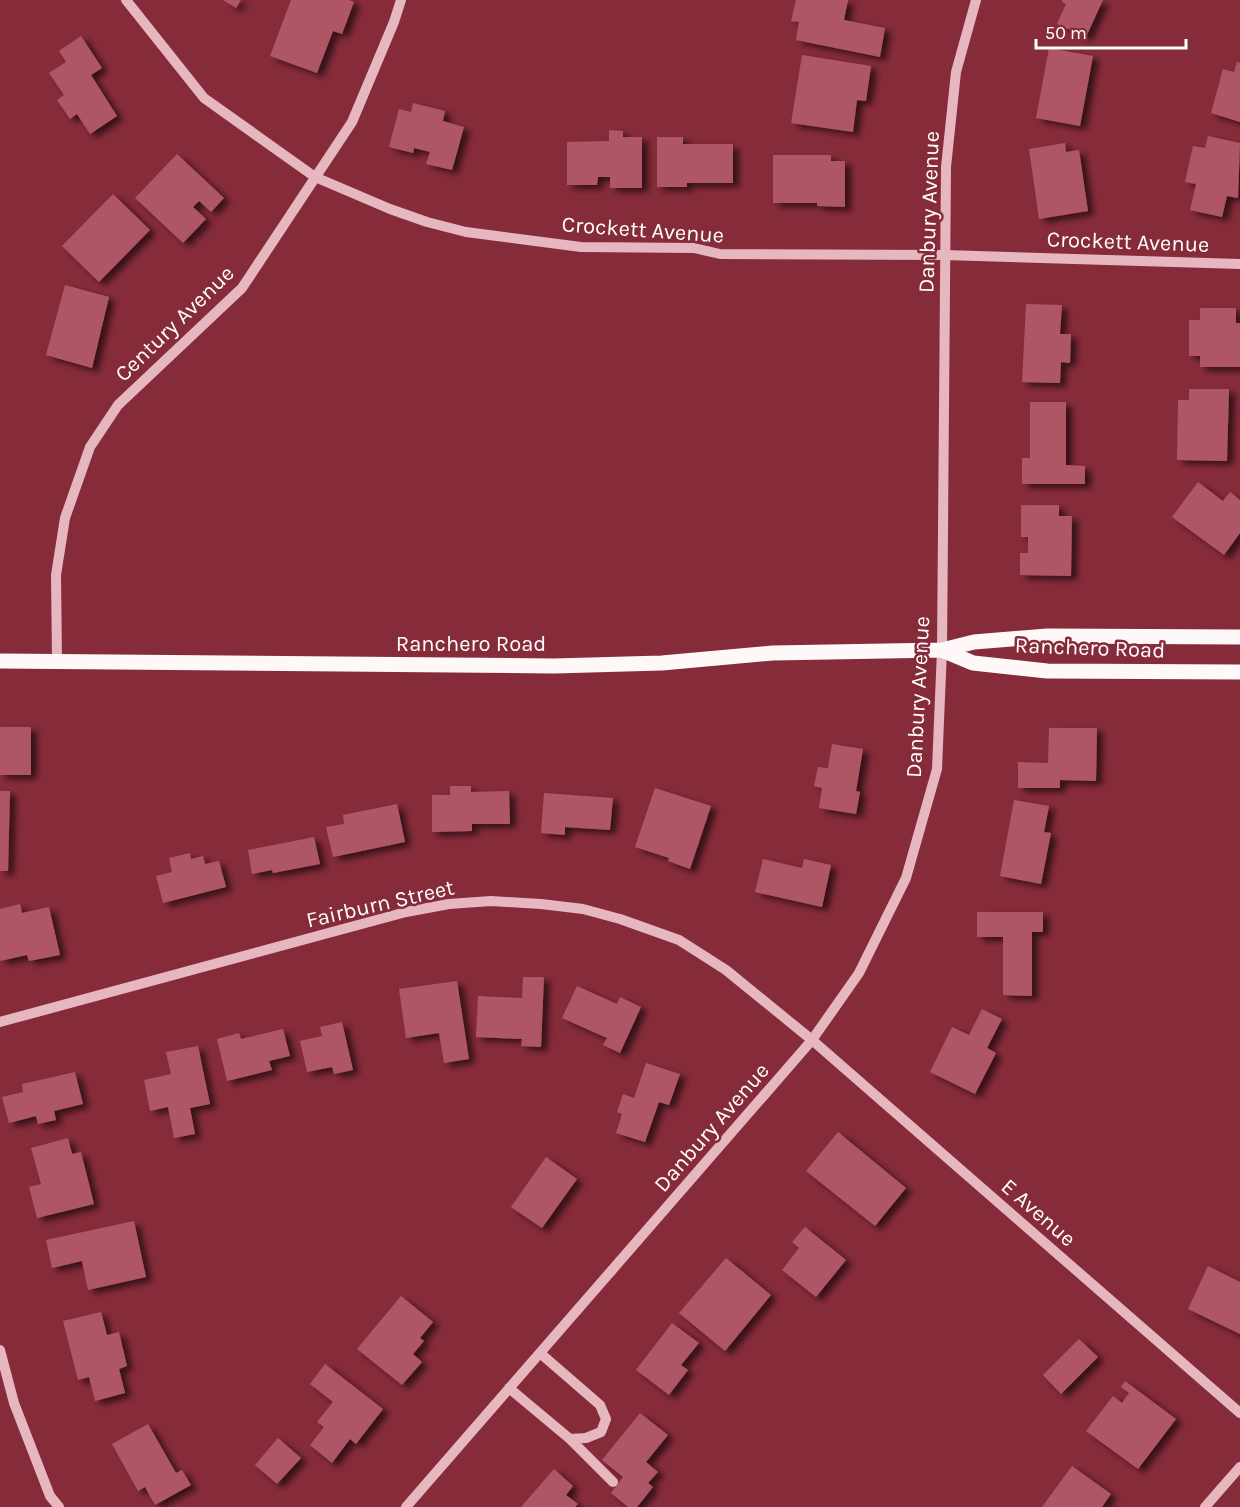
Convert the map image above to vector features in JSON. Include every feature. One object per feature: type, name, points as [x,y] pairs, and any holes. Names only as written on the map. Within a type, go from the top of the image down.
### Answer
[{"type":"main road","name":"Ranchero Road","points":[[0,661],[554,666],[662,663],[773,653],[942,650],[974,642],[1047,636],[1240,637]]},
{"type":"main road","name":"Ranchero Road","points":[[942,650],[973,663],[1047,671],[1240,672]]},
{"type":"street","name":"Crockett Avenue","points":[[126,0],[204,99],[315,177],[428,222],[466,232],[581,247],[694,248],[720,254],[944,255],[1240,264]]},
{"type":"street","name":"Century Avenue","points":[[57,662],[56,576],[65,518],[90,447],[118,405],[242,288],[352,122],[394,22],[400,0]]},
{"type":"street","name":"Danbury Avenue","points":[[406,1507],[812,1040],[859,973],[906,878],[937,769],[942,650],[946,167],[956,72],[976,0]]},
{"type":"street","name":"Fairburn Street","points":[[0,1022],[406,912],[448,904],[491,901],[583,909],[620,919],[679,940],[726,970],[812,1040]]},
{"type":"street","name":"E Avenue","points":[[812,1040],[1240,1413]]},
{"type":"street","points":[[0,1350],[14,1403],[50,1497],[58,1507]]},
{"type":"street","points":[[540,1353],[600,1405],[606,1419],[601,1432],[586,1438],[570,1439]]},
{"type":"street","points":[[509,1388],[570,1439],[613,1482]]},
{"type":"street","points":[[1205,1507],[1240,1467]]},
{"type":"building","points":[[223,0],[241,0],[236,8]]},
{"type":"building","points":[[291,0],[349,0],[354,2],[342,34],[333,31],[317,73],[270,56]]},
{"type":"building","points":[[796,0],[848,0],[844,20],[885,28],[880,57],[796,40],[799,22],[791,21]]},
{"type":"building","points":[[1062,0],[1103,0],[1086,37],[1057,24],[1066,4]]},
{"type":"building","points":[[81,36],[102,68],[91,75],[117,116],[90,134],[77,114],[70,119],[57,100],[64,95],[49,73],[66,62],[59,51]]},
{"type":"building","points":[[1049,48],[1093,56],[1080,126],[1036,118]]},
{"type":"building","points":[[802,55],[871,66],[866,101],[857,100],[853,132],[791,123]]},
{"type":"building","points":[[1237,62],[1240,63],[1240,122],[1211,113],[1223,69],[1234,72]]},
{"type":"building","points":[[413,103],[445,111],[443,121],[464,127],[452,170],[426,164],[430,152],[414,148],[413,153],[389,147],[399,109],[411,112]]},
{"type":"building","points":[[609,130],[623,131],[623,137],[642,137],[642,188],[610,188],[610,177],[598,177],[597,185],[567,185],[567,142],[609,141]]},
{"type":"building","points":[[1208,136],[1240,143],[1238,198],[1227,196],[1222,217],[1190,210],[1196,184],[1185,182],[1193,146],[1205,148]]},
{"type":"building","points":[[657,137],[683,137],[683,144],[733,144],[733,183],[687,183],[687,187],[657,187]]},
{"type":"building","points":[[1065,143],[1066,152],[1079,150],[1088,211],[1039,219],[1029,149]]},
{"type":"building","points":[[177,154],[224,198],[211,212],[199,201],[193,207],[206,219],[183,243],[135,198]]},
{"type":"building","points":[[773,155],[831,155],[831,161],[845,161],[845,207],[817,206],[817,203],[773,203]]},
{"type":"building","points":[[113,194],[150,230],[99,282],[62,246]]},
{"type":"building","points":[[65,285],[109,297],[92,368],[46,355]]},
{"type":"building","points":[[1026,304],[1062,305],[1060,334],[1071,334],[1070,363],[1061,362],[1060,383],[1022,382]]},
{"type":"building","points":[[1200,308],[1236,308],[1236,323],[1240,323],[1240,367],[1200,367],[1200,356],[1189,356],[1189,320],[1200,320]]},
{"type":"building","points":[[1189,389],[1229,389],[1227,461],[1177,460],[1178,400],[1189,400]]},
{"type":"building","points":[[1030,402],[1066,402],[1066,465],[1085,466],[1085,484],[1022,484],[1022,458],[1030,458]]},
{"type":"building","points":[[1198,482],[1223,501],[1230,492],[1240,500],[1240,533],[1224,555],[1172,517]]},
{"type":"building","points":[[1021,505],[1059,505],[1059,516],[1072,516],[1071,576],[1020,575],[1020,553],[1028,553],[1028,537],[1021,537]]},
{"type":"building","points":[[0,727],[31,727],[31,775],[0,775]]},
{"type":"building","points":[[1049,728],[1097,728],[1096,781],[1060,780],[1060,788],[1018,788],[1018,762],[1048,763]]},
{"type":"building","points":[[832,744],[863,749],[856,791],[860,792],[856,814],[819,808],[822,788],[814,786],[818,767],[828,768]]},
{"type":"building","points":[[450,786],[471,786],[471,792],[509,791],[510,824],[472,824],[472,831],[432,832],[432,795],[450,795]]},
{"type":"building","points":[[655,788],[711,806],[690,869],[668,861],[669,858],[635,847]]},
{"type":"building","points":[[0,791],[10,791],[8,871],[0,871]]},
{"type":"building","points":[[544,793],[613,798],[610,830],[565,827],[565,835],[541,833]]},
{"type":"building","points":[[1014,800],[1049,806],[1044,832],[1051,833],[1041,884],[1000,876]]},
{"type":"building","points":[[397,804],[405,842],[333,857],[326,827],[344,824],[343,815]]},
{"type":"building","points":[[314,837],[320,864],[273,873],[272,870],[252,874],[248,850]]},
{"type":"building","points":[[190,853],[191,859],[203,856],[205,864],[219,861],[226,887],[163,903],[156,876],[172,872],[169,858]]},
{"type":"building","points":[[763,859],[802,868],[804,859],[831,865],[822,907],[755,892]]},
{"type":"building","points":[[20,904],[22,913],[49,907],[60,955],[29,961],[27,955],[0,961],[0,909]]},
{"type":"building","points":[[977,912],[1043,912],[1043,932],[1032,932],[1032,996],[1003,995],[1003,937],[977,937]]},
{"type":"building","points":[[523,977],[544,977],[541,1047],[521,1046],[522,1039],[476,1037],[478,996],[522,998]]},
{"type":"building","points":[[457,981],[469,1059],[444,1063],[439,1033],[406,1038],[399,989]]},
{"type":"building","points":[[577,986],[617,1004],[620,997],[641,1007],[620,1053],[603,1045],[607,1038],[562,1018]]},
{"type":"building","points":[[982,1009],[1002,1019],[987,1048],[996,1053],[975,1094],[930,1072],[952,1027],[969,1035]]},
{"type":"building","points":[[342,1022],[353,1070],[334,1074],[332,1067],[307,1072],[300,1041],[322,1036],[320,1027]]},
{"type":"building","points":[[283,1029],[290,1056],[269,1061],[272,1070],[227,1081],[217,1039],[239,1033],[241,1039]]},
{"type":"building","points":[[198,1046],[210,1104],[190,1108],[195,1134],[174,1138],[168,1107],[150,1111],[144,1080],[171,1074],[166,1052]]},
{"type":"building","points":[[646,1063],[680,1074],[669,1105],[659,1102],[645,1142],[616,1133],[622,1114],[617,1112],[623,1094],[634,1098]]},
{"type":"building","points":[[75,1072],[83,1104],[54,1111],[56,1120],[38,1124],[36,1116],[9,1123],[2,1097],[23,1092],[22,1084]]},
{"type":"building","points":[[838,1132],[906,1188],[875,1226],[806,1171]]},
{"type":"building","points":[[68,1138],[72,1154],[81,1152],[94,1204],[37,1218],[29,1187],[41,1184],[31,1148]]},
{"type":"building","points":[[546,1157],[577,1179],[542,1228],[511,1207]]},
{"type":"building","points":[[134,1221],[146,1277],[88,1290],[82,1261],[52,1268],[46,1240]]},
{"type":"building","points":[[805,1227],[846,1260],[816,1297],[782,1270],[799,1248],[792,1242]]},
{"type":"building","points":[[726,1258],[771,1295],[725,1351],[679,1313]]},
{"type":"building","points":[[1208,1266],[1240,1282],[1240,1334],[1188,1309]]},
{"type":"building","points":[[401,1296],[433,1322],[420,1338],[424,1341],[413,1354],[422,1362],[402,1385],[357,1349]]},
{"type":"building","points":[[101,1312],[107,1335],[119,1332],[127,1366],[119,1369],[125,1393],[95,1401],[89,1377],[78,1380],[63,1321]]},
{"type":"building","points":[[672,1323],[699,1343],[681,1365],[688,1370],[669,1395],[636,1370]]},
{"type":"building","points":[[1079,1339],[1098,1357],[1061,1394],[1043,1375]]},
{"type":"building","points":[[325,1364],[383,1409],[356,1444],[350,1439],[332,1463],[310,1445],[324,1427],[317,1422],[333,1402],[310,1384]]},
{"type":"building","points":[[1125,1381],[1176,1419],[1138,1469],[1086,1431],[1113,1396],[1122,1403],[1129,1393],[1121,1387]]},
{"type":"building","points":[[640,1413],[668,1435],[646,1462],[658,1472],[648,1483],[653,1487],[637,1507],[628,1507],[611,1493],[623,1477],[602,1460]]},
{"type":"building","points":[[148,1424],[176,1473],[182,1470],[191,1485],[155,1505],[145,1487],[138,1491],[112,1444]]},
{"type":"building","points":[[278,1438],[301,1458],[277,1484],[255,1465]]},
{"type":"building","points":[[1072,1466],[1111,1494],[1102,1507],[1042,1507]]},
{"type":"building","points":[[554,1469],[573,1486],[566,1495],[578,1504],[575,1507],[521,1507]]}]
